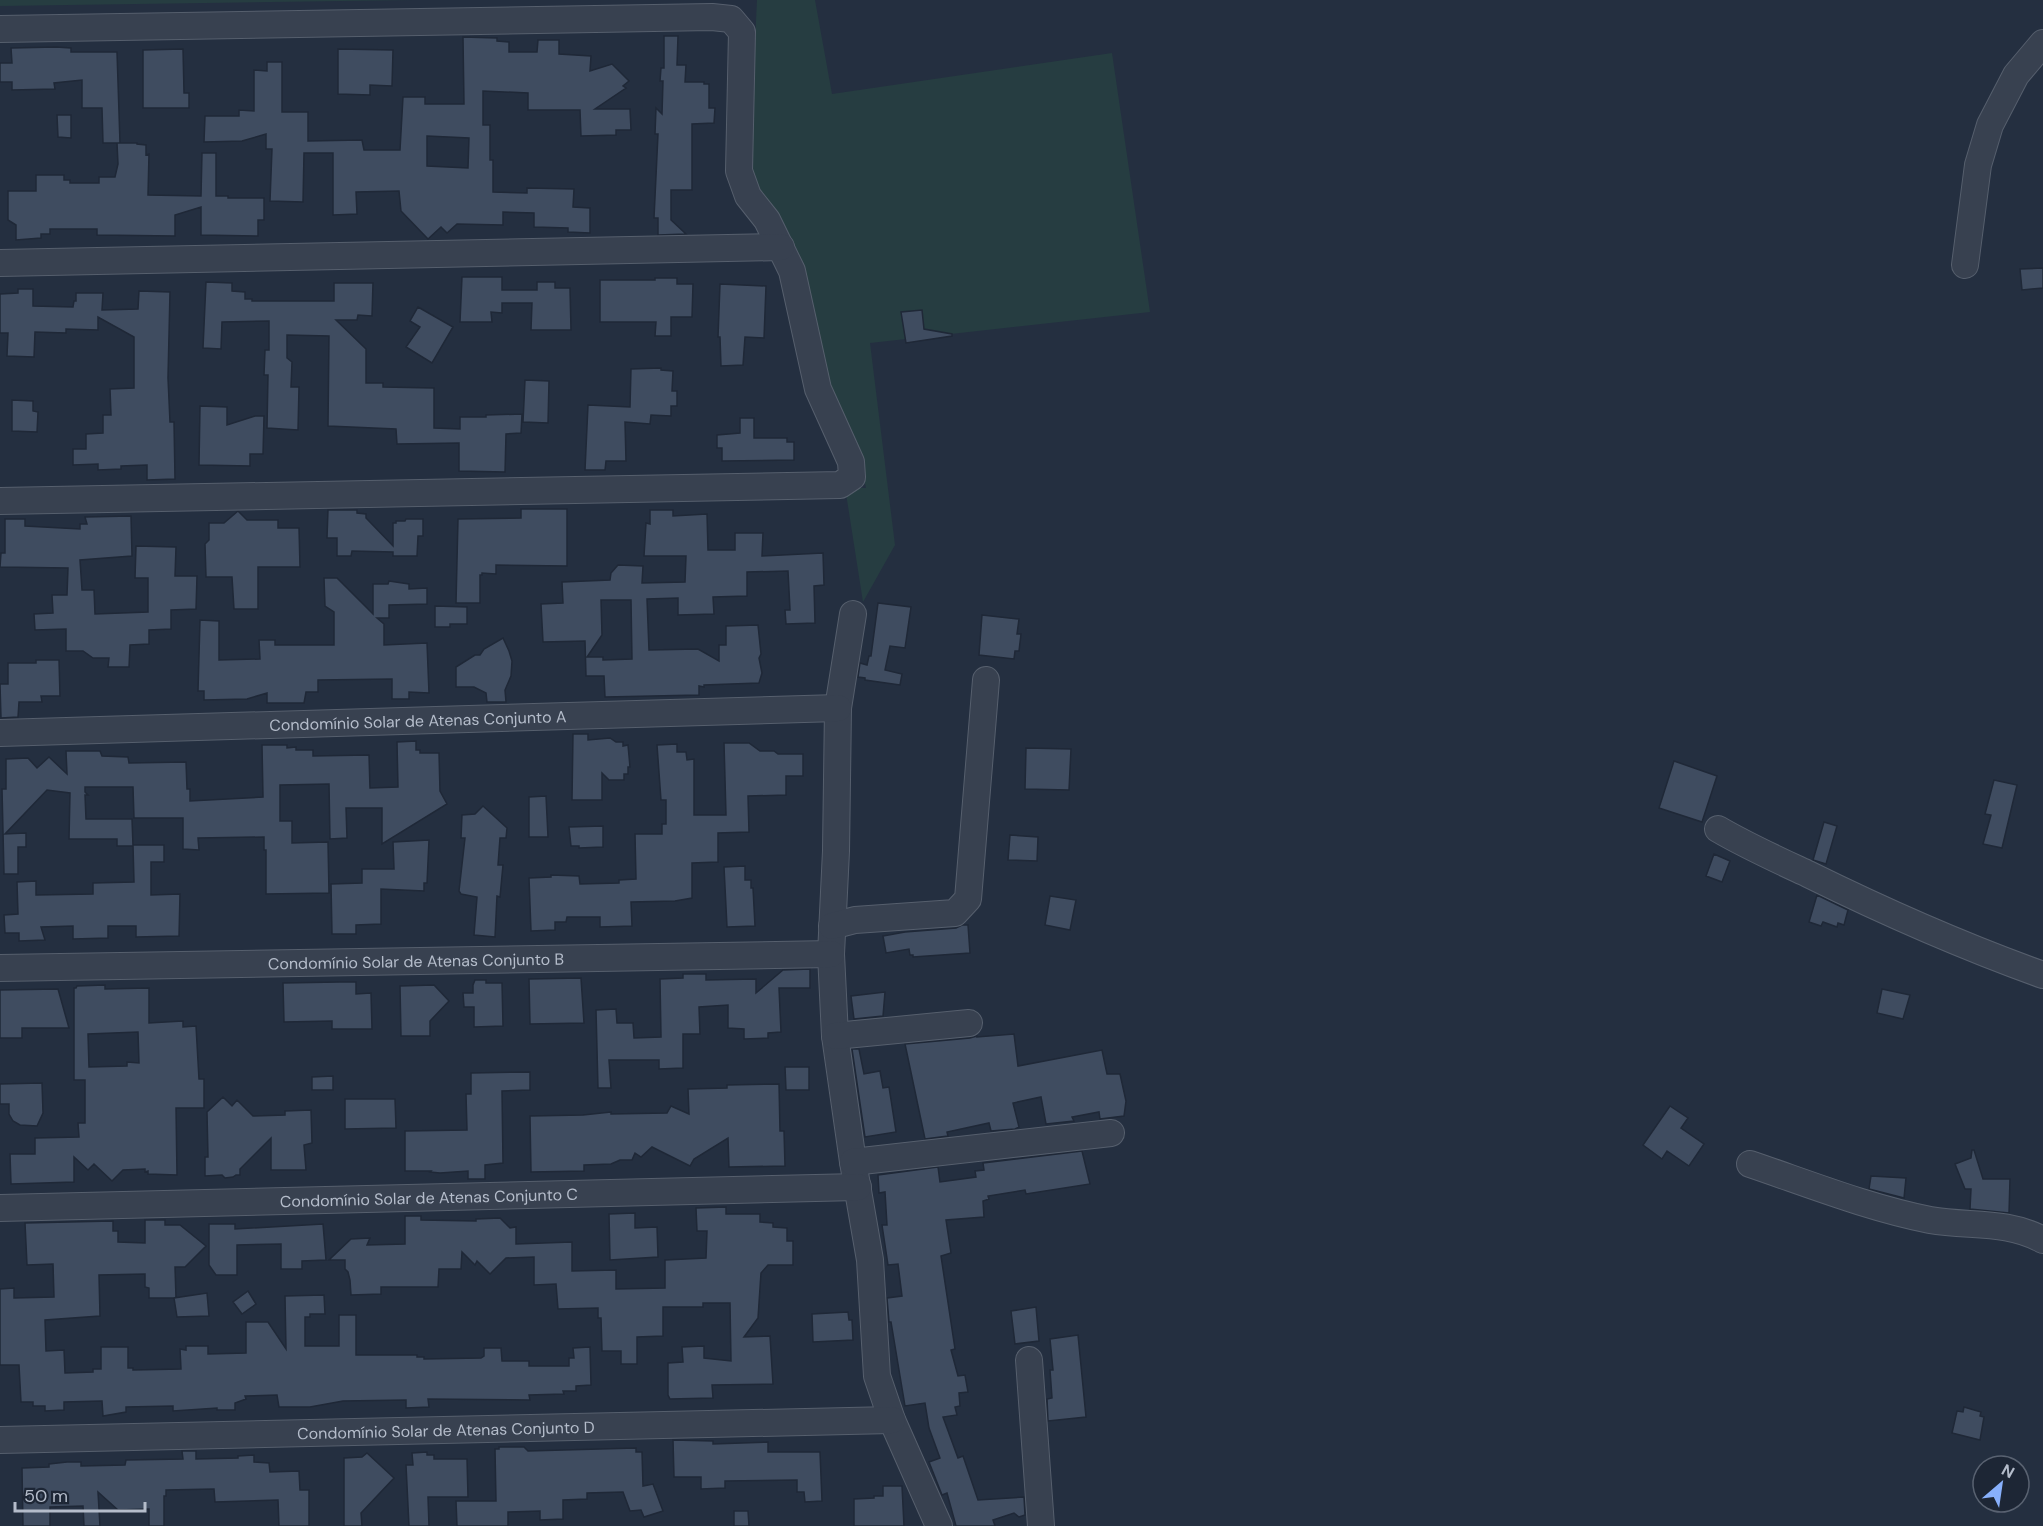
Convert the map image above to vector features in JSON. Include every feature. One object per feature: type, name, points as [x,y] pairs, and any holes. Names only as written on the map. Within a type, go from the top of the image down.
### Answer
[{"type":"street","points":[[0,29],[712,17],[731,19],[742,32],[739,171],[748,196],[767,220],[792,272],[818,389],[851,462],[852,477],[840,485],[0,501]]},
{"type":"street","points":[[1965,265],[1978,165],[1990,124],[2016,75],[2043,43]]},
{"type":"street","points":[[0,263],[781,247]]},
{"type":"street","points":[[853,614],[838,708],[836,851],[831,954],[835,1036],[870,1260],[877,1376],[892,1420],[939,1526]]},
{"type":"street","points":[[832,926],[855,920],[955,913],[968,899],[986,680]]},
{"type":"street","name":"Condomínio Solar de Atenas Conjunto A","points":[[0,733],[838,708]]},
{"type":"street","points":[[1718,829],[1923,929],[2043,975]]},
{"type":"street","name":"Condomínio Solar de Atenas Conjunto B","points":[[0,968],[831,954]]},
{"type":"street","points":[[835,1036],[969,1023]]},
{"type":"street","points":[[853,1161],[1111,1134]]},
{"type":"street","points":[[1750,1164],[1871,1205],[1956,1224],[2016,1228],[2043,1240]]},
{"type":"street","name":"Condomínio Solar de Atenas Conjunto C","points":[[0,1208],[858,1187]]},
{"type":"street","points":[[1029,1360],[1041,1526]]},
{"type":"street","name":"Condomínio Solar de Atenas Conjunto D","points":[[0,1440],[892,1420]]},
{"type":"green space","points":[[0,0],[413,0],[0,6]]},
{"type":"green space","points":[[757,0],[815,0],[832,94],[1112,53],[1150,312],[870,343],[895,545],[863,602],[845,487],[866,488],[856,444],[835,404],[794,245],[778,219],[756,193],[749,169]]},
{"type":"building","points":[[664,36],[678,36],[677,65],[686,65],[685,82],[709,84],[709,108],[715,108],[714,123],[692,124],[692,190],[671,190],[671,220],[686,234],[658,235],[658,218],[654,218],[658,134],[655,134],[656,108],[662,114],[663,81],[660,81],[661,68],[664,68]]},
{"type":"building","points":[[463,37],[497,38],[497,41],[509,42],[509,52],[537,52],[538,40],[559,40],[559,54],[591,56],[590,71],[612,64],[629,81],[623,86],[626,88],[595,109],[630,109],[631,130],[616,130],[616,135],[581,136],[580,110],[528,110],[528,93],[483,91],[483,125],[490,125],[493,192],[527,193],[527,188],[574,189],[573,207],[590,208],[590,233],[568,232],[568,228],[534,227],[534,213],[503,212],[503,225],[457,224],[447,233],[441,227],[428,239],[401,211],[399,191],[356,192],[357,214],[333,215],[333,153],[304,153],[303,202],[270,201],[272,149],[266,149],[266,134],[242,141],[204,142],[205,116],[239,116],[239,110],[254,111],[254,70],[267,71],[267,62],[282,62],[282,112],[308,112],[308,141],[362,140],[364,150],[400,150],[403,97],[425,97],[425,104],[464,104]],"holes":[[[427,136],[469,138],[468,168],[427,166]]]},
{"type":"building","points":[[11,48],[71,48],[71,52],[117,52],[120,143],[103,143],[102,108],[82,108],[82,80],[54,83],[55,89],[12,90],[12,82],[0,82],[0,63],[12,63]]},
{"type":"building","points":[[183,49],[184,93],[189,93],[189,108],[143,108],[143,50]]},
{"type":"building","points":[[338,49],[393,50],[392,86],[370,85],[370,95],[338,94]]},
{"type":"building","points":[[57,115],[71,115],[71,138],[58,137]]},
{"type":"building","points":[[117,143],[146,145],[146,155],[149,154],[148,195],[201,196],[202,153],[216,153],[216,196],[264,198],[264,220],[258,220],[258,236],[201,235],[201,207],[175,215],[175,236],[97,235],[97,229],[50,229],[50,234],[41,234],[41,238],[16,240],[16,225],[8,220],[8,191],[36,191],[36,175],[64,175],[64,180],[70,180],[70,183],[99,183],[99,177],[115,177],[118,164]]},
{"type":"building","points":[[2043,268],[2043,288],[2022,290],[2020,269]]},
{"type":"building","points":[[462,277],[502,277],[502,290],[537,290],[537,282],[555,282],[555,288],[570,288],[571,330],[531,330],[532,303],[502,303],[502,313],[491,312],[492,322],[460,322]]},
{"type":"building","points":[[655,278],[677,278],[677,284],[693,284],[692,317],[671,317],[671,336],[655,336],[656,322],[600,322],[600,280],[655,280]]},
{"type":"building","points":[[206,282],[232,283],[232,291],[245,292],[245,299],[252,299],[252,301],[334,301],[334,283],[373,283],[372,316],[358,315],[357,320],[336,320],[366,349],[366,383],[383,383],[383,387],[434,388],[434,428],[460,429],[460,417],[522,414],[521,433],[506,434],[505,472],[459,471],[459,443],[397,444],[396,429],[328,426],[329,336],[287,335],[287,358],[292,362],[291,387],[299,387],[298,430],[267,428],[268,375],[264,375],[265,350],[269,350],[269,321],[222,322],[221,349],[203,348]]},
{"type":"building","points":[[720,284],[766,286],[764,338],[745,337],[743,365],[721,366],[720,337],[718,337]]},
{"type":"building","points":[[18,289],[33,289],[33,306],[73,307],[76,293],[103,293],[102,310],[138,309],[139,291],[170,292],[168,378],[170,422],[174,422],[175,479],[147,480],[147,465],[98,470],[98,464],[73,465],[73,449],[86,449],[86,434],[103,433],[103,415],[111,415],[110,389],[134,388],[134,337],[98,317],[98,330],[66,329],[66,333],[35,332],[34,357],[7,356],[8,333],[0,333],[0,294],[18,293]]},
{"type":"building","points":[[418,307],[453,327],[432,363],[406,347],[420,327],[410,321]]},
{"type":"building","points":[[922,310],[924,329],[952,334],[952,336],[906,343],[901,312]]},
{"type":"building","points":[[661,368],[661,370],[673,371],[672,391],[677,391],[677,406],[671,406],[671,416],[651,415],[650,424],[625,422],[626,461],[606,461],[605,470],[585,470],[588,405],[630,407],[631,369]]},
{"type":"building","points":[[525,380],[549,381],[548,423],[523,422]]},
{"type":"building","points":[[12,400],[33,401],[33,411],[38,412],[37,432],[12,431]]},
{"type":"building","points":[[200,406],[227,407],[227,425],[255,416],[264,416],[263,454],[250,454],[250,466],[199,465]]},
{"type":"building","points":[[740,418],[754,418],[754,438],[787,438],[787,442],[794,442],[794,460],[722,461],[722,448],[717,448],[717,435],[740,433]]},
{"type":"building","points":[[521,509],[567,509],[567,566],[496,565],[496,574],[482,573],[480,575],[480,603],[456,603],[458,519],[521,518]]},
{"type":"building","points":[[328,510],[357,510],[357,513],[366,514],[366,518],[393,546],[393,523],[406,519],[423,519],[423,536],[418,536],[417,556],[393,556],[393,552],[352,551],[351,556],[337,556],[337,538],[327,538]]},
{"type":"building","points":[[650,510],[673,510],[673,516],[707,514],[708,550],[735,550],[735,533],[763,533],[762,556],[823,553],[824,585],[814,586],[815,623],[786,624],[785,610],[790,610],[788,571],[747,572],[747,596],[713,597],[714,614],[678,615],[678,598],[647,599],[649,650],[698,649],[719,661],[719,645],[726,645],[726,626],[758,625],[762,673],[759,683],[699,686],[699,695],[605,697],[604,676],[586,676],[585,641],[543,642],[541,604],[563,603],[562,582],[610,580],[611,573],[618,565],[643,566],[642,583],[685,582],[686,556],[644,556],[646,523],[650,524]],"holes":[[[601,600],[631,600],[632,659],[603,660],[603,657],[587,657],[602,635]]]},
{"type":"building","points":[[238,511],[247,520],[278,520],[278,528],[299,528],[300,567],[258,567],[258,609],[234,609],[232,577],[206,577],[205,544],[209,540],[209,523],[224,523]]},
{"type":"building","points":[[131,516],[132,556],[80,560],[82,590],[94,590],[95,614],[148,612],[148,578],[135,578],[136,546],[176,547],[175,576],[197,576],[196,609],[171,610],[171,629],[149,630],[149,644],[130,645],[129,667],[108,667],[109,658],[93,658],[83,651],[66,651],[66,629],[35,630],[34,614],[53,613],[52,595],[67,595],[68,568],[0,567],[1,553],[5,553],[5,519],[25,519],[25,526],[80,529],[80,524],[87,524],[85,517]]},
{"type":"building","points":[[324,578],[337,578],[373,614],[373,584],[388,584],[389,581],[409,584],[409,589],[427,588],[427,604],[389,605],[389,618],[377,618],[384,624],[384,645],[427,643],[429,693],[409,692],[409,699],[392,699],[392,679],[318,680],[318,692],[306,692],[304,703],[267,703],[267,693],[247,699],[204,700],[204,691],[198,691],[200,620],[219,621],[219,660],[260,659],[259,640],[275,640],[275,645],[334,645],[334,612],[325,606]]},
{"type":"building","points":[[878,603],[911,607],[905,648],[890,646],[885,670],[902,674],[900,685],[858,677],[860,663],[867,665],[869,656],[871,656]]},
{"type":"building","points":[[435,606],[467,607],[467,624],[435,627]]},
{"type":"building","points":[[982,615],[1019,619],[1017,634],[1021,634],[1019,651],[1015,651],[1014,659],[979,655]]},
{"type":"building","points":[[503,638],[512,661],[511,676],[505,690],[506,702],[487,702],[486,693],[474,687],[456,687],[456,667],[475,655],[480,655],[484,649]]},
{"type":"building","points":[[36,660],[59,660],[60,696],[41,696],[42,702],[19,702],[18,717],[1,718],[0,684],[8,684],[8,663],[36,663]]},
{"type":"building","points":[[573,734],[588,734],[588,740],[610,738],[616,742],[623,742],[623,746],[628,745],[630,767],[628,767],[628,774],[624,774],[624,780],[609,780],[602,773],[602,800],[572,800]]},
{"type":"building","points":[[416,741],[416,750],[420,750],[420,753],[439,753],[440,791],[447,804],[382,844],[382,808],[346,808],[347,838],[330,839],[329,784],[280,785],[280,821],[292,821],[292,843],[328,842],[329,893],[266,894],[264,837],[198,838],[199,850],[183,849],[183,818],[134,818],[133,787],[85,787],[88,795],[85,795],[86,819],[132,819],[133,846],[117,846],[117,839],[69,839],[70,793],[47,790],[5,834],[26,833],[26,847],[18,847],[18,874],[4,874],[2,789],[6,789],[6,759],[28,758],[37,768],[49,757],[67,774],[66,751],[100,751],[102,756],[128,757],[129,763],[186,762],[190,801],[263,797],[262,745],[287,745],[287,748],[296,747],[296,750],[313,750],[313,756],[369,755],[370,788],[398,787],[397,742]]},
{"type":"building","points":[[724,743],[749,743],[760,751],[774,751],[778,754],[803,754],[803,776],[786,776],[786,795],[748,796],[749,832],[718,833],[718,862],[692,863],[692,898],[675,901],[631,902],[632,926],[600,927],[600,917],[567,917],[566,922],[555,922],[555,930],[531,931],[529,878],[551,877],[551,875],[579,876],[580,884],[619,883],[619,880],[636,879],[635,834],[662,834],[662,824],[666,824],[666,800],[661,800],[657,745],[677,744],[677,752],[686,752],[687,760],[694,759],[694,815],[726,815]]},
{"type":"building","points":[[1026,748],[1071,749],[1069,790],[1025,789]]},
{"type":"building","points":[[1674,761],[1717,776],[1702,822],[1659,808]]},
{"type":"building","points":[[1994,780],[2017,785],[2002,848],[1983,844],[1991,815],[1985,814]]},
{"type":"building","points":[[546,796],[548,837],[529,837],[529,797]]},
{"type":"building","points":[[483,806],[507,828],[506,838],[500,838],[498,865],[503,865],[500,897],[497,896],[495,937],[474,935],[477,897],[461,894],[459,891],[465,838],[461,838],[462,815],[475,814]]},
{"type":"building","points":[[1824,822],[1837,826],[1826,864],[1813,860]]},
{"type":"building","points":[[603,826],[603,847],[571,846],[569,827]]},
{"type":"building","points":[[1010,835],[1038,837],[1037,861],[1008,860]]},
{"type":"building","points":[[429,840],[427,883],[424,883],[424,891],[381,889],[381,924],[356,925],[356,934],[332,934],[331,884],[362,883],[362,869],[394,869],[393,842]]},
{"type":"building","points":[[133,845],[164,845],[164,862],[151,862],[151,895],[180,894],[179,936],[136,937],[136,926],[108,926],[108,938],[73,939],[73,926],[41,927],[45,940],[19,941],[19,933],[5,933],[4,915],[18,914],[17,882],[36,881],[36,895],[93,894],[93,883],[134,882]]},
{"type":"building","points":[[1714,854],[1730,861],[1722,882],[1706,876]]},
{"type":"building","points":[[745,866],[745,880],[751,880],[751,888],[753,888],[755,926],[727,927],[724,867]]},
{"type":"building","points":[[1817,895],[1848,910],[1844,925],[1838,923],[1837,927],[1823,922],[1821,926],[1809,922]]},
{"type":"building","points":[[1050,896],[1076,900],[1070,930],[1045,925]]},
{"type":"building","points":[[968,925],[970,953],[913,957],[909,949],[886,953],[883,936],[956,928]]},
{"type":"building","points":[[810,969],[810,988],[779,988],[781,1032],[768,1033],[768,1038],[744,1039],[744,1029],[728,1028],[728,1005],[699,1007],[700,1034],[683,1034],[683,1068],[659,1069],[659,1060],[609,1060],[611,1088],[598,1088],[596,1010],[616,1009],[617,1023],[633,1023],[634,1038],[661,1037],[660,979],[683,978],[683,974],[706,974],[706,980],[756,979],[756,993],[783,970]]},
{"type":"building","points":[[581,978],[584,1023],[530,1024],[529,979]]},
{"type":"building","points":[[475,980],[502,983],[503,1026],[474,1027],[474,1007],[464,1007],[463,993],[473,993]]},
{"type":"building","points":[[356,982],[356,994],[371,993],[372,1029],[332,1029],[332,1021],[284,1022],[283,983]]},
{"type":"building","points":[[105,985],[105,989],[149,988],[149,1023],[183,1021],[183,1027],[196,1026],[199,1079],[204,1079],[204,1108],[176,1108],[177,1175],[148,1174],[145,1169],[123,1170],[112,1181],[94,1164],[88,1170],[74,1157],[74,1182],[11,1184],[10,1154],[35,1154],[35,1138],[79,1137],[78,1123],[85,1123],[85,1080],[74,1080],[74,988]],"holes":[[[138,1032],[139,1063],[127,1062],[127,1066],[89,1067],[88,1034]]]},
{"type":"building","points":[[434,985],[449,1001],[430,1021],[430,1036],[401,1036],[400,986]]},
{"type":"building","points":[[58,989],[69,1028],[22,1028],[22,1038],[0,1038],[0,990]]},
{"type":"building","points":[[1882,989],[1910,995],[1903,1019],[1877,1013]]},
{"type":"building","points":[[885,992],[883,1016],[854,1019],[851,996]]},
{"type":"building","points":[[1014,1034],[1018,1066],[1102,1050],[1107,1074],[1120,1074],[1126,1101],[1124,1116],[1100,1119],[1099,1112],[1072,1117],[1074,1121],[1046,1124],[1041,1097],[1013,1103],[1019,1127],[1015,1129],[991,1131],[989,1123],[947,1132],[948,1136],[925,1139],[905,1044]]},
{"type":"building","points":[[852,1049],[859,1049],[864,1074],[880,1071],[883,1088],[889,1087],[896,1132],[865,1137]]},
{"type":"building","points":[[785,1067],[809,1067],[809,1090],[786,1090]]},
{"type":"building","points":[[530,1072],[530,1090],[502,1091],[503,1163],[485,1165],[485,1179],[468,1179],[468,1171],[440,1173],[405,1171],[405,1131],[467,1130],[466,1094],[471,1094],[471,1073]]},
{"type":"building","points":[[333,1076],[333,1090],[312,1090],[312,1077]]},
{"type":"building","points":[[42,1083],[43,1113],[37,1126],[20,1125],[13,1121],[9,1114],[9,1104],[0,1104],[0,1084]]},
{"type":"building","points":[[779,1084],[780,1131],[784,1131],[785,1166],[729,1167],[728,1138],[694,1159],[690,1166],[652,1147],[641,1157],[635,1153],[632,1160],[620,1160],[611,1164],[584,1165],[584,1171],[531,1172],[530,1116],[611,1112],[611,1114],[667,1113],[671,1106],[689,1114],[688,1089],[727,1088],[727,1085]]},
{"type":"building","points":[[223,1097],[232,1106],[237,1100],[253,1116],[285,1115],[285,1111],[311,1110],[312,1143],[304,1145],[306,1170],[271,1170],[271,1138],[240,1169],[240,1175],[225,1178],[222,1175],[205,1176],[205,1157],[208,1157],[207,1112]]},
{"type":"building","points":[[345,1099],[395,1099],[396,1128],[345,1129]]},
{"type":"building","points":[[1670,1106],[1688,1118],[1681,1128],[1704,1144],[1689,1166],[1667,1151],[1662,1159],[1643,1145]]},
{"type":"building","points":[[1972,1150],[1974,1150],[1983,1179],[2010,1179],[2009,1213],[1970,1209],[1971,1189],[1965,1189],[1955,1164],[1971,1158]]},
{"type":"building","points":[[1082,1151],[1090,1184],[1026,1194],[1025,1190],[988,1196],[989,1199],[983,1201],[984,1217],[946,1220],[951,1253],[941,1256],[955,1349],[951,1350],[958,1376],[965,1375],[968,1392],[959,1393],[960,1406],[955,1407],[957,1415],[943,1417],[958,1458],[963,1456],[978,1500],[1024,1497],[1025,1515],[1019,1517],[1014,1513],[993,1520],[995,1526],[956,1526],[947,1493],[942,1495],[929,1462],[940,1458],[929,1428],[925,1403],[905,1406],[891,1322],[889,1322],[887,1298],[902,1296],[898,1264],[888,1265],[882,1225],[887,1225],[885,1192],[879,1193],[878,1175],[938,1167],[940,1182],[976,1177],[975,1171],[984,1170],[983,1163]]},
{"type":"building","points":[[1871,1176],[1906,1178],[1904,1198],[1869,1189]]},
{"type":"building","points":[[726,1207],[726,1214],[760,1214],[760,1222],[773,1223],[773,1227],[787,1228],[787,1241],[793,1241],[793,1265],[768,1265],[761,1273],[758,1318],[744,1337],[770,1336],[773,1384],[712,1385],[713,1398],[670,1399],[668,1363],[683,1362],[682,1347],[704,1346],[704,1358],[731,1361],[730,1303],[703,1303],[703,1307],[663,1307],[663,1336],[637,1337],[637,1364],[621,1364],[621,1351],[602,1351],[601,1318],[598,1318],[598,1308],[558,1309],[556,1284],[534,1285],[534,1257],[506,1258],[490,1274],[477,1261],[475,1265],[462,1252],[461,1269],[439,1269],[438,1287],[381,1287],[381,1294],[351,1295],[345,1260],[329,1260],[351,1239],[370,1238],[367,1245],[405,1244],[405,1216],[421,1216],[421,1220],[476,1221],[476,1219],[500,1218],[510,1228],[516,1227],[516,1244],[572,1242],[572,1271],[616,1270],[616,1289],[665,1288],[665,1260],[706,1258],[707,1231],[697,1231],[696,1208]]},
{"type":"building","points":[[635,1213],[635,1228],[657,1227],[658,1257],[610,1260],[609,1214]]},
{"type":"building","points":[[145,1220],[165,1220],[165,1225],[180,1225],[206,1246],[185,1267],[175,1267],[176,1298],[149,1298],[149,1288],[145,1287],[145,1274],[99,1275],[100,1316],[45,1320],[46,1351],[64,1350],[65,1373],[93,1372],[93,1369],[101,1369],[101,1347],[128,1347],[128,1368],[133,1368],[133,1370],[181,1369],[180,1349],[186,1350],[186,1346],[208,1346],[208,1354],[246,1353],[246,1322],[268,1322],[286,1349],[285,1296],[324,1295],[325,1314],[310,1314],[310,1317],[305,1317],[305,1346],[339,1346],[339,1315],[356,1315],[356,1355],[417,1355],[424,1359],[481,1358],[484,1356],[484,1348],[501,1348],[502,1361],[529,1361],[529,1366],[569,1366],[569,1358],[574,1358],[573,1348],[590,1347],[591,1385],[576,1386],[576,1391],[563,1391],[564,1394],[529,1395],[530,1400],[428,1399],[429,1407],[406,1408],[406,1400],[343,1401],[310,1407],[279,1407],[277,1395],[245,1396],[246,1399],[235,1403],[235,1410],[217,1410],[217,1408],[173,1411],[173,1406],[126,1407],[126,1412],[103,1416],[102,1401],[64,1402],[64,1410],[45,1411],[45,1406],[33,1406],[33,1402],[21,1402],[19,1365],[0,1365],[0,1289],[14,1288],[14,1298],[54,1297],[53,1264],[27,1265],[25,1223],[113,1221],[113,1231],[118,1231],[118,1242],[145,1243]]},
{"type":"building","points":[[209,1224],[235,1224],[235,1229],[323,1224],[326,1260],[302,1261],[302,1269],[281,1269],[281,1244],[237,1245],[237,1275],[216,1275],[209,1265]]},
{"type":"building","points":[[248,1291],[256,1304],[242,1314],[233,1302]]},
{"type":"building","points":[[207,1293],[209,1316],[177,1317],[174,1298]]},
{"type":"building","points":[[1036,1307],[1039,1341],[1015,1344],[1011,1311]]},
{"type":"building","points":[[848,1312],[849,1320],[852,1320],[853,1340],[813,1342],[812,1314]]},
{"type":"building","points":[[1078,1335],[1086,1417],[1048,1421],[1047,1399],[1052,1398],[1050,1370],[1053,1370],[1050,1339]]},
{"type":"building","points":[[1964,1407],[1981,1412],[1980,1416],[1984,1417],[1980,1440],[1952,1433],[1957,1411],[1963,1412]]},
{"type":"building","points":[[673,1440],[713,1441],[713,1444],[768,1442],[768,1452],[820,1452],[822,1501],[805,1502],[804,1492],[797,1492],[797,1480],[725,1481],[725,1488],[701,1489],[701,1477],[674,1477]]},
{"type":"building","points":[[524,1447],[528,1451],[636,1448],[636,1452],[642,1452],[643,1486],[653,1484],[663,1511],[644,1517],[641,1510],[630,1511],[623,1492],[587,1493],[587,1499],[563,1500],[563,1519],[540,1520],[540,1511],[508,1512],[508,1526],[457,1526],[456,1501],[496,1501],[495,1449]]},
{"type":"building","points":[[182,1451],[196,1451],[196,1459],[238,1458],[238,1456],[254,1455],[254,1462],[269,1463],[270,1472],[299,1471],[300,1490],[309,1490],[309,1526],[279,1526],[278,1500],[215,1502],[214,1489],[166,1490],[164,1526],[149,1526],[149,1509],[118,1510],[98,1492],[100,1526],[84,1526],[83,1506],[50,1507],[50,1526],[23,1526],[22,1468],[49,1467],[49,1464],[67,1462],[81,1462],[81,1466],[125,1465],[126,1460],[183,1459]]},
{"type":"building","points":[[427,1452],[427,1455],[434,1455],[434,1459],[467,1459],[468,1497],[428,1497],[429,1526],[409,1526],[406,1465],[413,1465],[412,1453]]},
{"type":"building","points":[[367,1453],[394,1478],[361,1513],[362,1526],[344,1526],[344,1458],[362,1457]]},
{"type":"building","points":[[883,1486],[902,1486],[904,1526],[854,1526],[854,1499],[883,1496]]},
{"type":"building","points":[[734,1511],[748,1511],[749,1526],[734,1526]]}]
